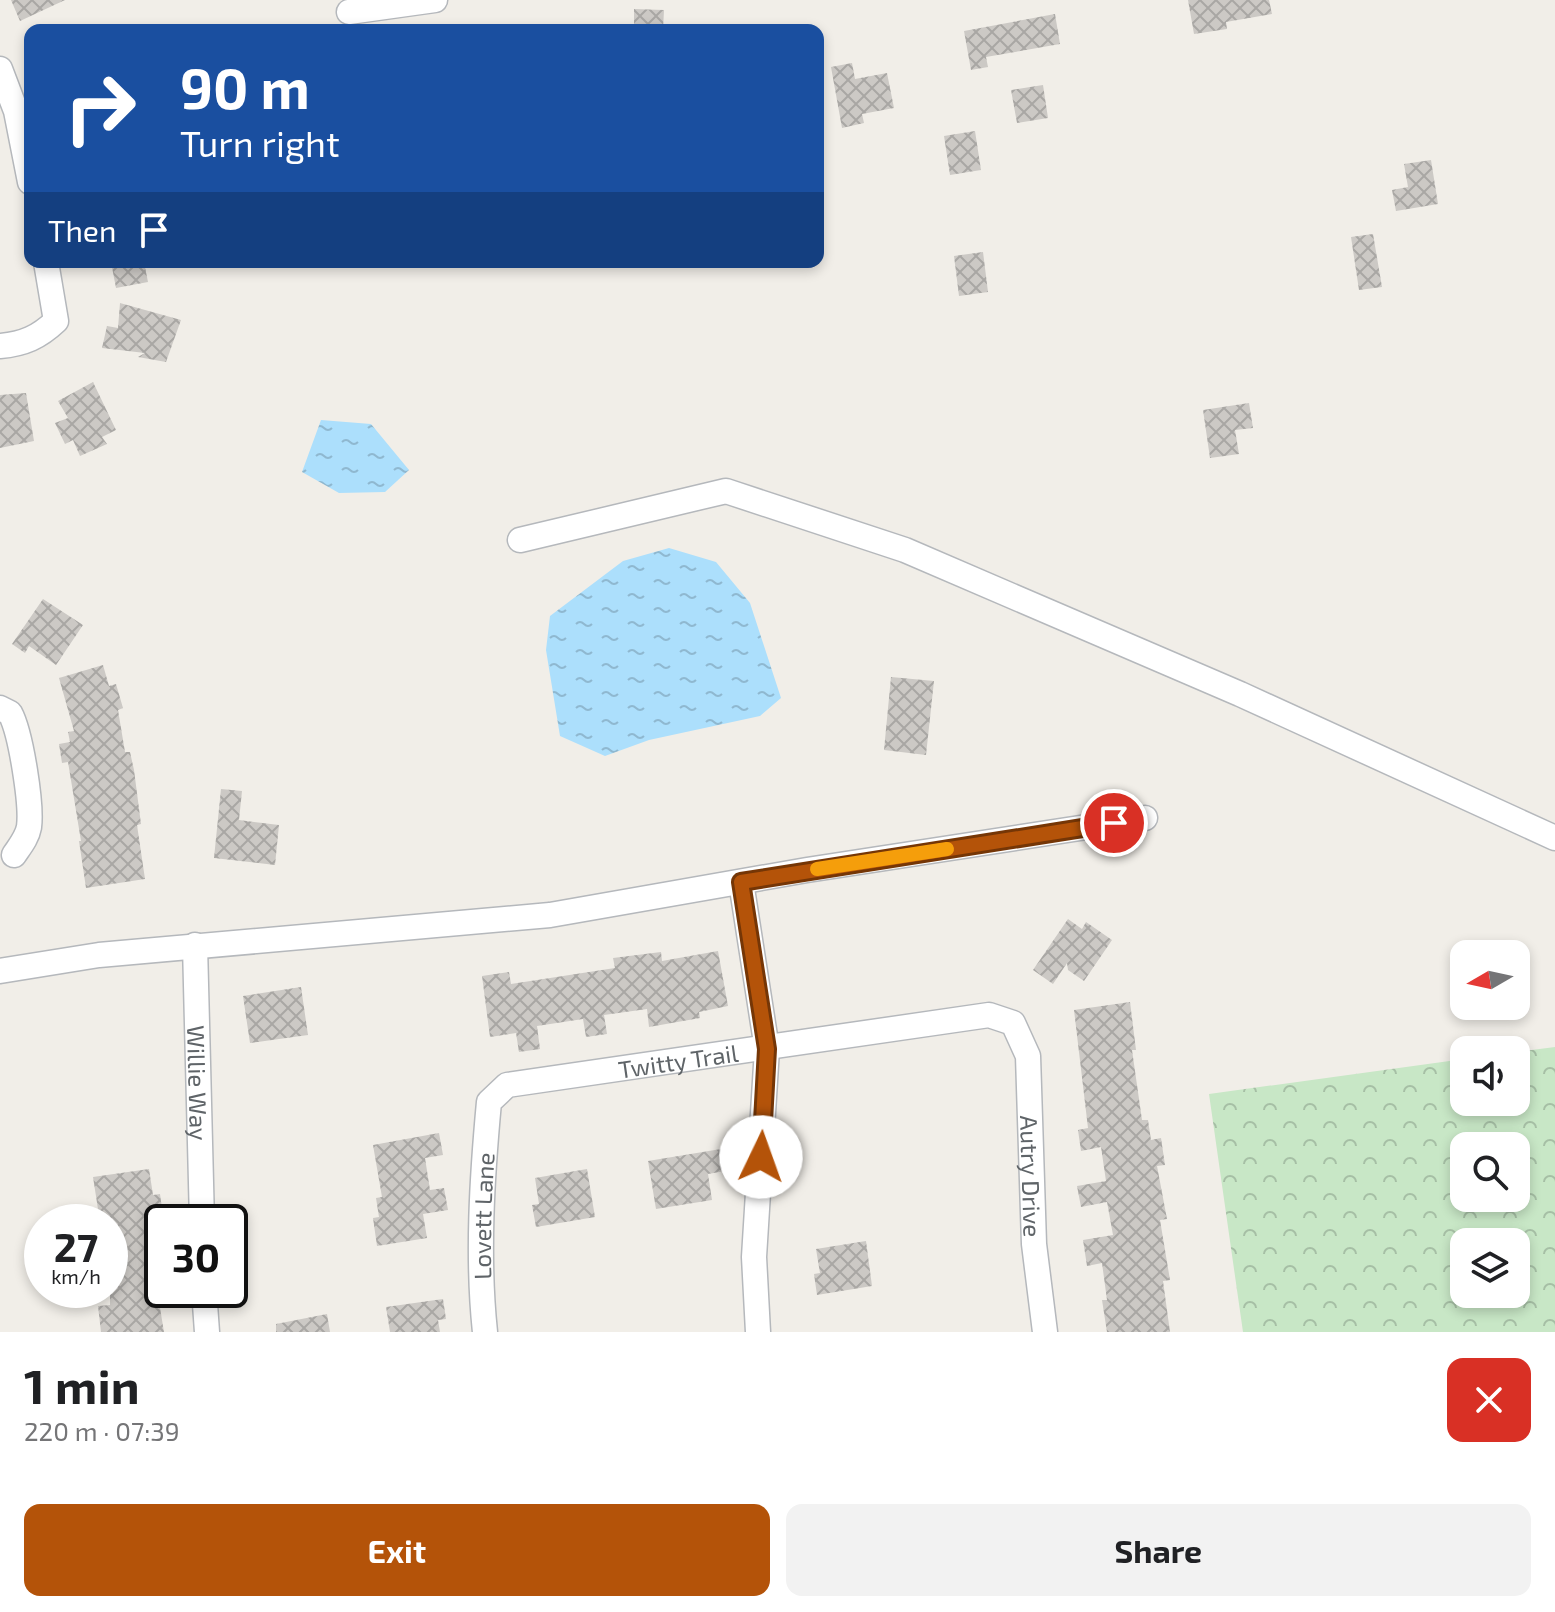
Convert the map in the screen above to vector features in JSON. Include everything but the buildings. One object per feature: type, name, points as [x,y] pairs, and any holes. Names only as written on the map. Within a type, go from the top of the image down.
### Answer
[{"type":"street","points":[[349,12],[435,0]]},
{"type":"street","points":[[0,69],[16,111],[24,152]]},
{"type":"street","points":[[0,346],[41,336],[56,321],[47,268]]},
{"type":"street","points":[[520,540],[726,491],[905,550],[1240,694],[1555,838]]},
{"type":"street","points":[[0,708],[10,713],[18,731],[30,815],[28,830],[14,855]]},
{"type":"street","points":[[0,971],[99,955],[195,945],[550,915],[1145,818]]},
{"type":"street","points":[[741,882],[767,1049],[754,1257],[758,1332]]},
{"type":"street","name":"Willie Way","points":[[195,945],[202,1204]]},
{"type":"street","name":"Twitty Trail","points":[[489,1102],[507,1085],[989,1015],[1013,1023]]},
{"type":"street","name":"Autry Drive","points":[[1013,1023],[1028,1056],[1034,1244],[1045,1332]]},
{"type":"street","name":"Lovett Lane","points":[[485,1332],[482,1212],[489,1102]]},
{"type":"street","points":[[205,1308],[207,1332]]},
{"type":"green space","points":[[1555,1047],[1555,1332],[1243,1332],[1209,1094],[1450,1061],[1450,1116],[1530,1116],[1530,1050]]},
{"type":"water","points":[[321,420],[371,424],[409,470],[385,492],[339,493],[302,472]]},
{"type":"water","points":[[669,548],[716,562],[750,603],[781,698],[760,716],[649,740],[605,756],[560,736],[546,650],[550,616],[623,561]]},
{"type":"slow traffic","points":[[817,869],[947,849]]},
{"type":"route","points":[[761,1157],[767,1049],[741,882],[1114,823]]}]
